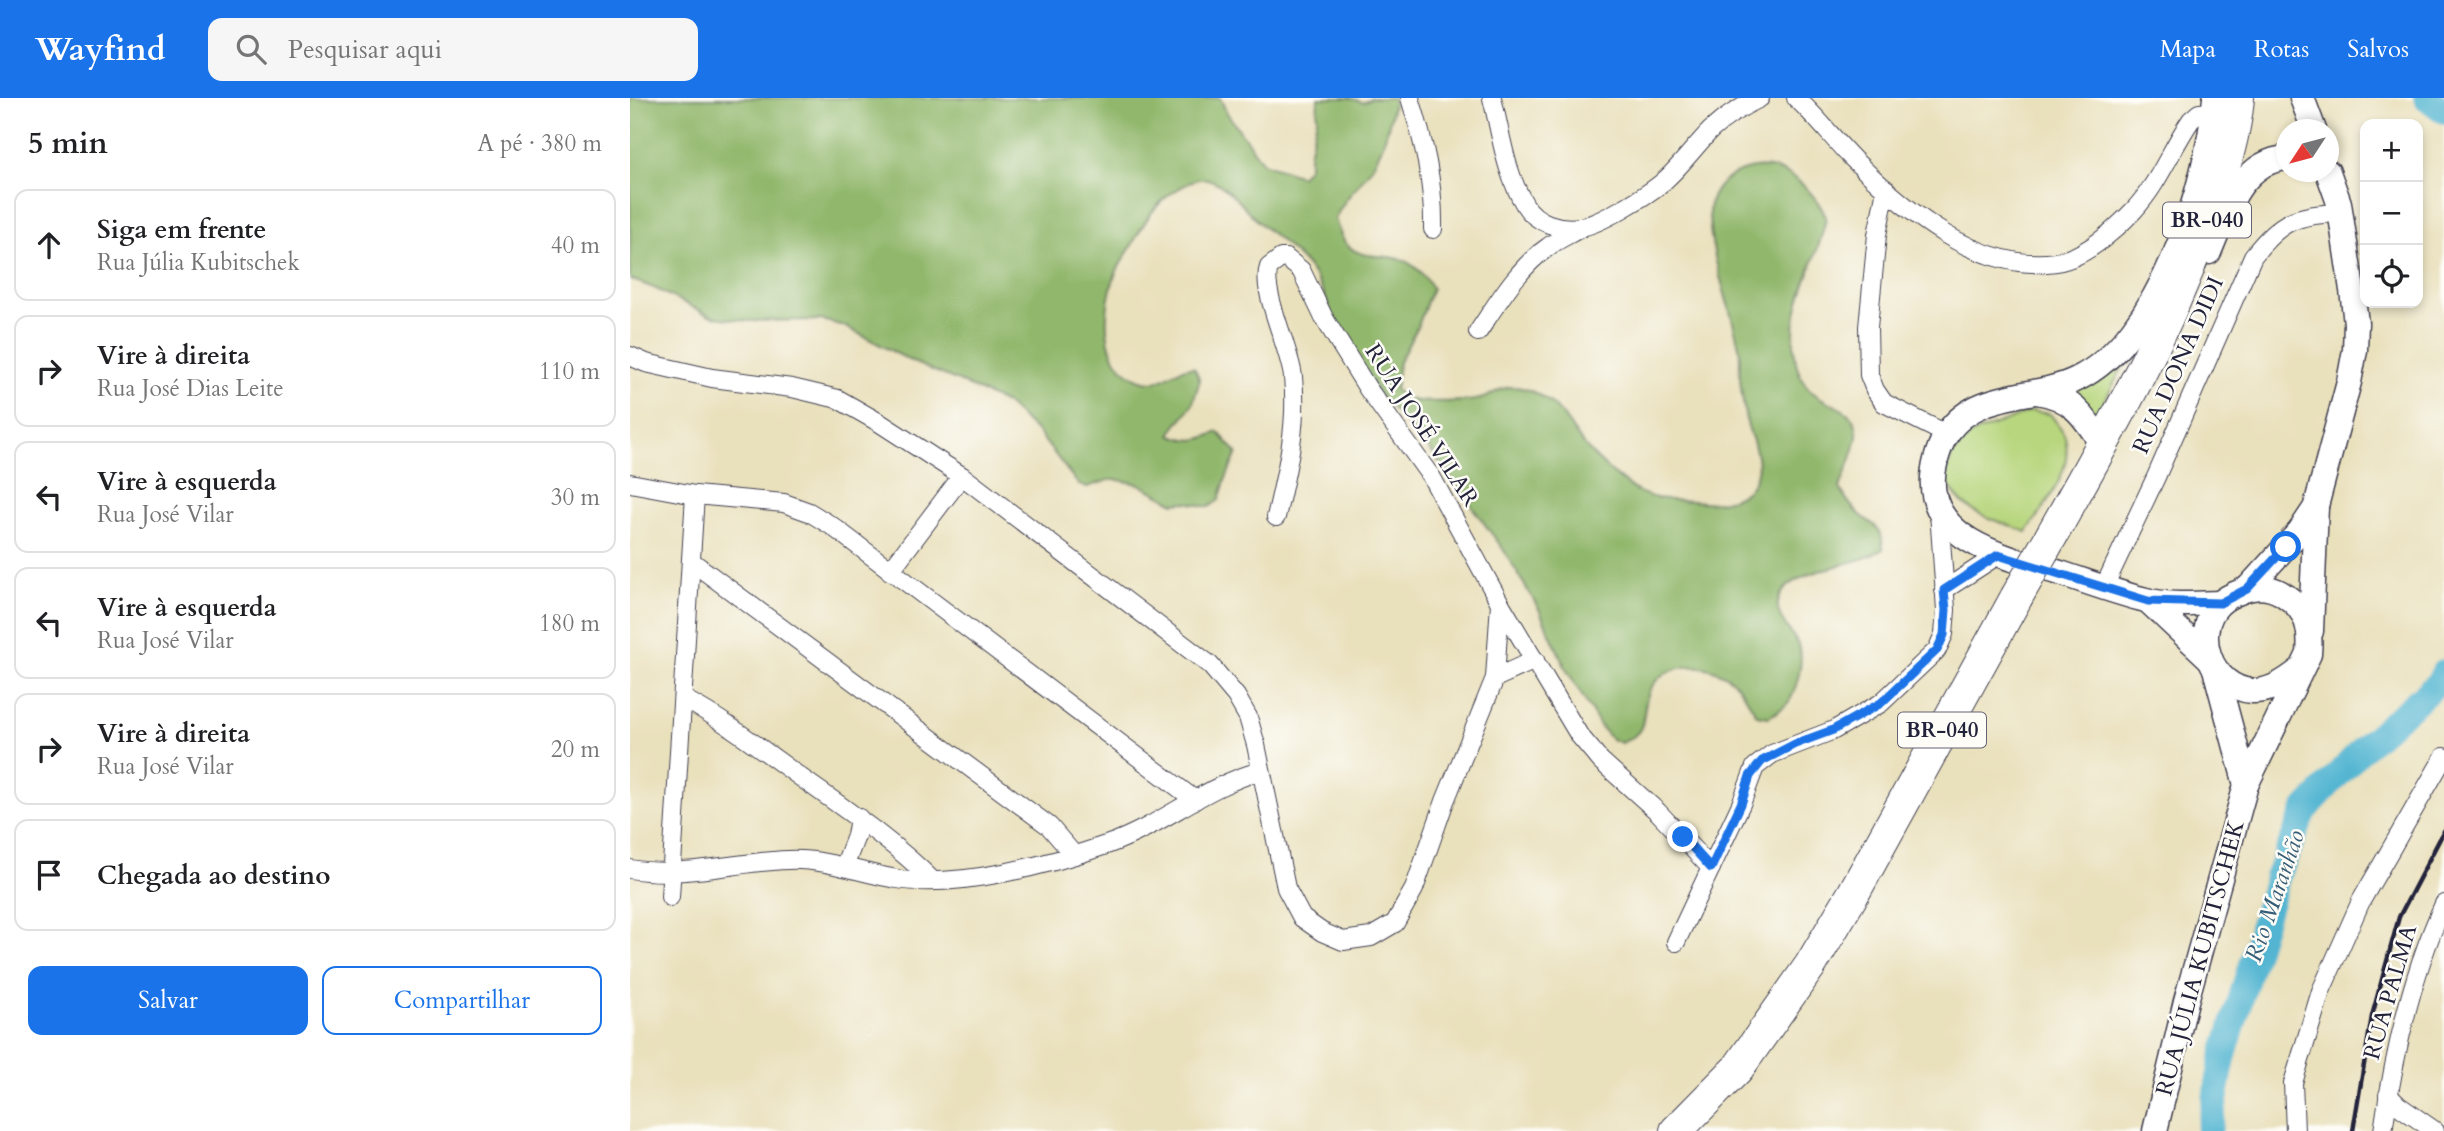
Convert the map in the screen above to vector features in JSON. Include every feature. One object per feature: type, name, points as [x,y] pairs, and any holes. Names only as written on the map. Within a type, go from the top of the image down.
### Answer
[{"type":"highway","name":"BR-040","points":[[1676,1131],[1738,1068],[1810,966],[1859,883],[2102,444],[2159,336],[2199,243],[2228,148],[2223,103]]},
{"type":"main road","points":[[2302,98],[2310,119]]},
{"type":"main road","points":[[2220,603],[2148,601],[1998,555],[1971,542],[1939,512],[1932,490],[1934,468],[1946,434],[1962,415],[1985,404],[2077,379],[2109,359],[2143,317],[2163,279],[2194,202],[2223,103]]},
{"type":"main road","points":[[2159,336],[2194,285],[2232,201],[2246,178],[2259,166],[2276,159]]},
{"type":"main road","points":[[2321,182],[2340,208]]},
{"type":"main road","points":[[2148,601],[2213,664],[2225,680],[2238,687],[2251,691],[2278,685],[2300,670],[2309,654],[2316,506],[2355,350],[2352,290],[2340,208],[2331,182]]},
{"type":"main road","points":[[2036,391],[2056,394],[2066,400],[2084,418],[2102,444]]},
{"type":"main road","points":[[2247,589],[2300,531],[2316,506]]},
{"type":"main road","points":[[2246,785],[2206,635],[2213,612],[2220,603],[2247,589],[2261,587],[2276,590],[2300,608],[2311,635]]},
{"type":"main road","name":"RUA JÚLIA KUBITSCHEK","points":[[2155,1131],[2186,1001],[2246,785],[2300,670]]},
{"type":"street","points":[[1410,98],[1429,167],[1433,229]]},
{"type":"street","points":[[1492,98],[1509,165],[1526,207],[1537,219],[1553,226],[1582,227]]},
{"type":"street","points":[[1478,332],[1518,275],[1532,260],[1549,246],[1616,212],[1664,181],[1713,129],[1746,104],[1760,98]]},
{"type":"street","points":[[1796,98],[1856,162],[1935,229],[1972,248],[2004,258],[2035,263],[2058,262],[2080,254],[2134,211],[2152,188],[2191,120],[2199,113],[2223,103]]},
{"type":"street","points":[[1886,189],[1879,216],[1868,327],[1869,375],[1884,403],[1946,434]]},
{"type":"street","name":"RUA DONA DIDI","points":[[2104,587],[2156,477],[2253,256],[2270,234],[2284,225],[2305,215],[2340,208]]},
{"type":"street","name":"RUA JOSÉ VILAR","points":[[1276,517],[1288,467],[1295,411],[1293,374],[1267,283],[1269,267],[1280,258],[1286,258],[1301,270],[1324,318],[1368,389],[1385,415],[1418,454],[1500,603],[1565,714],[1590,750],[1658,812],[1711,868]]},
{"type":"street","points":[[630,356],[646,363],[712,378],[792,388],[838,399],[962,476],[1210,665],[1236,696],[1248,718],[1286,888],[1302,918],[1322,932],[1343,941],[1371,937],[1395,923],[1413,889],[1495,678],[1500,603]]},
{"type":"street","points":[[890,571],[962,476]]},
{"type":"street","points":[[630,483],[695,495],[784,503],[809,512],[832,526],[1195,800]]},
{"type":"street","points":[[670,897],[695,495]]},
{"type":"street","points":[[1676,942],[1741,804],[1750,776],[1762,761],[1795,744],[1833,730],[1881,703],[1937,650],[1944,635],[1946,610],[1939,512]]},
{"type":"street","points":[[1944,590],[1998,555]]},
{"type":"street","points":[[691,561],[1049,826],[1074,855]]},
{"type":"street","points":[[1495,678],[1535,660]]},
{"type":"street","points":[[684,699],[726,724],[859,818],[933,881]]},
{"type":"street","points":[[2295,1131],[2293,1083],[2321,991],[2361,901],[2444,757]]},
{"type":"street","points":[[630,869],[671,873],[786,860],[812,860],[899,880],[979,878],[1111,844],[1237,777],[1261,771]]},
{"type":"street","points":[[844,867],[856,836],[859,818]]},
{"type":"street","name":"RUA PALMA","points":[[2383,1131],[2407,1007],[2433,928],[2444,904]]},
{"type":"street","points":[[2433,928],[2444,949]]},
{"type":"street","name":"RUA PALMA","points":[[2388,1095],[2435,1131]]},
{"type":"green space","points":[[630,98],[1220,98],[1227,113],[1263,163],[1301,176],[1309,166],[1318,98],[1350,98],[1363,102],[1371,98],[1394,98],[1389,126],[1379,154],[1370,170],[1346,199],[1335,219],[1347,245],[1357,252],[1399,259],[1410,264],[1432,288],[1418,326],[1399,362],[1395,389],[1409,399],[1435,402],[1475,400],[1509,387],[1529,390],[1557,408],[1590,452],[1632,488],[1667,500],[1725,501],[1745,492],[1757,473],[1757,456],[1747,423],[1740,378],[1739,347],[1713,247],[1709,213],[1716,190],[1735,174],[1759,168],[1783,172],[1809,191],[1826,217],[1798,304],[1794,341],[1797,367],[1811,391],[1849,414],[1854,420],[1856,442],[1840,488],[1853,508],[1878,529],[1883,549],[1860,560],[1805,576],[1784,590],[1779,598],[1779,613],[1796,640],[1801,659],[1793,695],[1781,709],[1769,717],[1757,715],[1735,683],[1726,676],[1703,667],[1678,668],[1657,680],[1650,690],[1641,727],[1631,738],[1621,743],[1611,739],[1602,729],[1566,669],[1539,609],[1503,549],[1423,440],[1380,396],[1332,317],[1314,276],[1297,255],[1214,181],[1194,180],[1177,189],[1154,209],[1116,274],[1107,319],[1110,347],[1124,370],[1136,378],[1153,382],[1194,367],[1200,380],[1192,405],[1170,434],[1194,440],[1218,432],[1237,453],[1219,500],[1209,507],[1186,502],[1174,503],[1139,484],[1119,480],[1109,480],[1087,487],[1078,484],[1039,434],[1007,404],[915,363],[844,326],[822,320],[749,321],[722,318],[709,315],[630,279]]},
{"type":"green space","points":[[2130,354],[2092,423],[2074,395],[2080,387],[2110,373]]},
{"type":"green space","points":[[2031,411],[2050,414],[2064,434],[2067,450],[2056,487],[2027,532],[1978,514],[1960,500],[1945,477],[1952,455],[1970,435]]},
{"type":"waterway","name":"Rio Maranhão","points":[[2427,98],[2444,111]]},
{"type":"waterway","name":"Rio Maranhão","points":[[2209,1131],[2223,1058],[2277,878],[2305,810],[2364,747],[2439,682],[2444,672]]},
{"type":"railway","points":[[2353,1131],[2372,1016],[2399,917],[2444,831]]},
{"type":"route","points":[[1683,837],[1711,868],[1755,767],[1772,754],[1833,730],[1881,703],[1937,650],[1944,635],[1944,590],[1998,555],[2148,601],[2199,604],[2220,603],[2247,589],[2286,547]]}]
